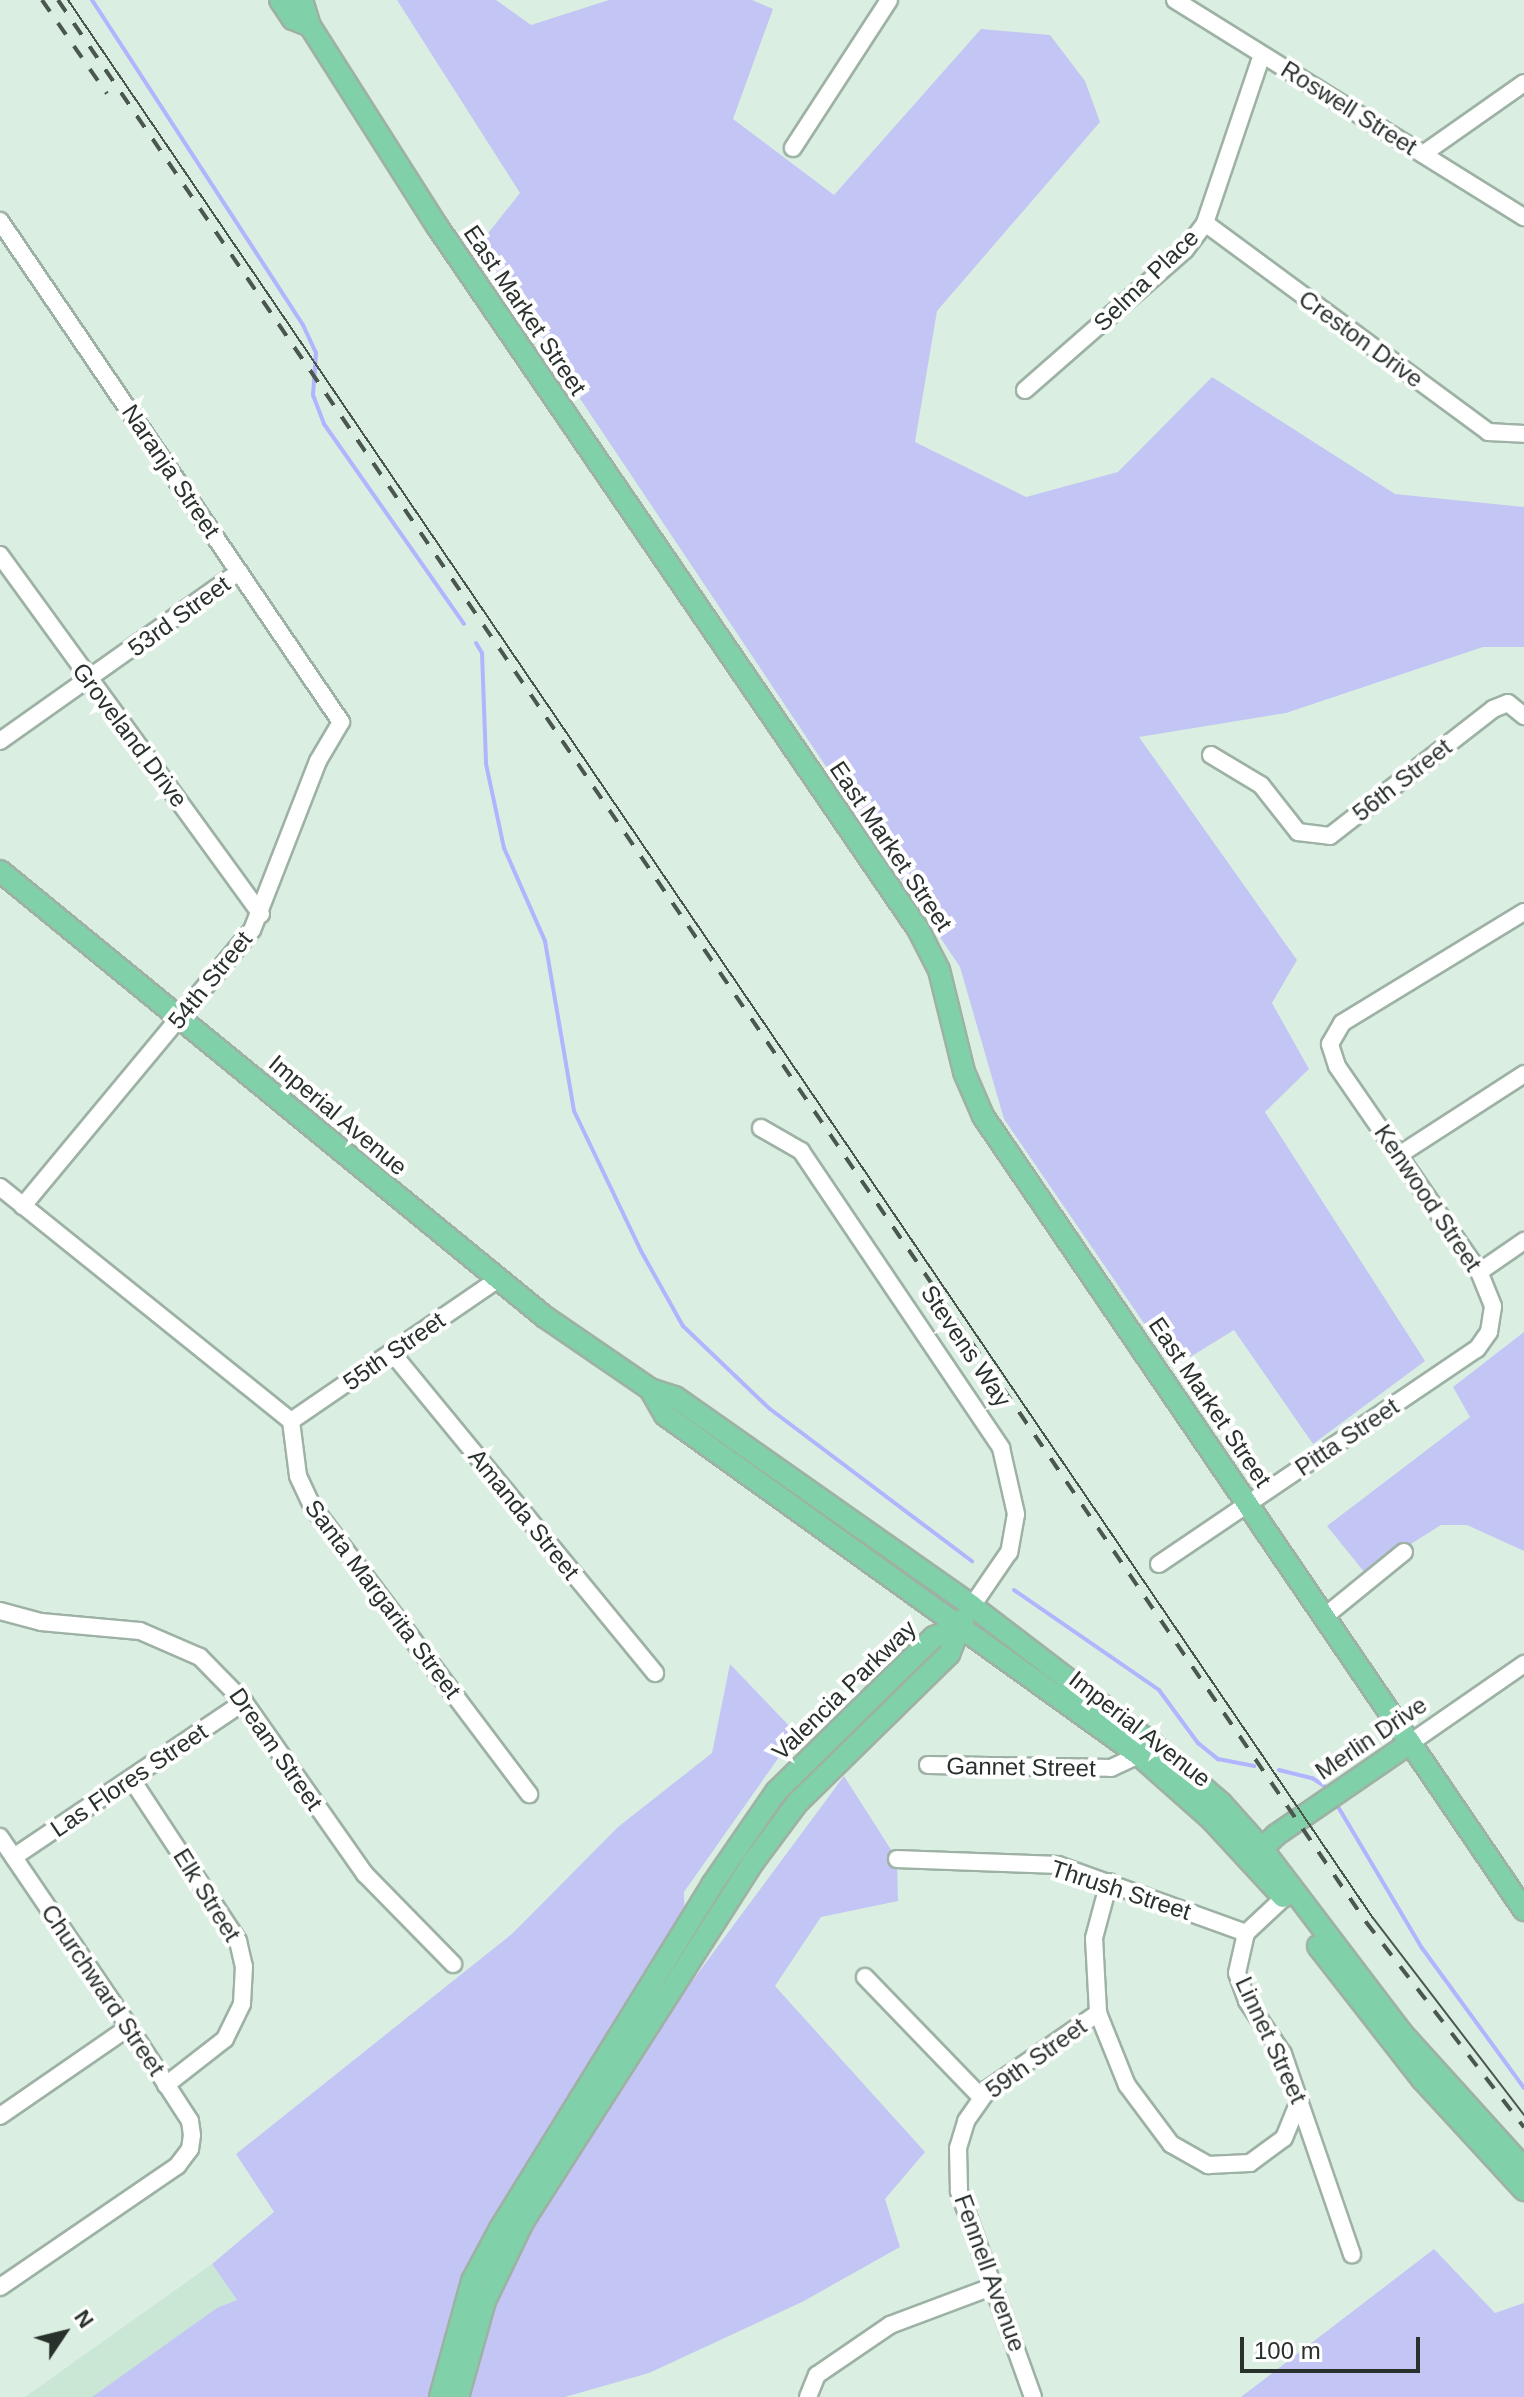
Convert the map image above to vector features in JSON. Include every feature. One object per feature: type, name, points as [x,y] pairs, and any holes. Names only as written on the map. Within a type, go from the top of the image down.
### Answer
[{"type":"main road","name":"East Market Street","points":[[280,0],[293,19],[310,26]]},
{"type":"main road","name":"East Market Street","points":[[302,0],[310,26],[437,226],[918,929],[939,970],[964,1072],[983,1116],[1410,1743],[1521,1897]]},
{"type":"main road","name":"Imperial Avenue","points":[[0,871],[497,1280],[650,1389],[675,1397],[972,1606],[1148,1751],[1257,1854],[1401,2032],[1524,2168]]},
{"type":"main road","name":"Imperial Avenue","points":[[650,1389],[665,1415],[957,1627],[1148,1751]]},
{"type":"main road","name":"Stevens Way","points":[[957,1627],[972,1606]]},
{"type":"main road","name":"Valencia Parkway","points":[[440,2397],[472,2281],[494,2240],[712,1885],[776,1792],[934,1637],[957,1627]]},
{"type":"main road","name":"Valencia Parkway","points":[[458,2397],[485,2301],[523,2222],[754,1861],[797,1803],[949,1654],[957,1627]]},
{"type":"main road","name":"Merlin Drive","points":[[1257,1854],[1276,1835],[1410,1743]]},
{"type":"main road","name":"Imperial Avenue","points":[[1287,1893],[1371,2018],[1524,2190]]},
{"type":"street","points":[[793,148],[889,0]]},
{"type":"street","name":"Roswell Street","points":[[1175,0],[1524,217]]},
{"type":"street","name":"Selma Place","points":[[1025,390],[1185,250],[1205,223],[1262,55]]},
{"type":"street","points":[[1423,154],[1524,83]]},
{"type":"street","name":"Naranja Street","points":[[0,221],[341,722]]},
{"type":"street","name":"Creston Drive","points":[[1205,223],[1488,432],[1524,434]]},
{"type":"street","name":"Groveland Drive","points":[[0,555],[261,914]]},
{"type":"street","name":"53rd Street","points":[[0,741],[91,680],[239,572]]},
{"type":"street","name":"56th Street","points":[[1211,755],[1261,785],[1305,837],[1330,836],[1493,709],[1508,703],[1524,716]]},
{"type":"street","name":"54th Street","points":[[23,1206],[261,914],[318,761],[341,722]]},
{"type":"street","name":"Kenwood Street","points":[[1489,1332],[1493,1306],[1479,1272],[1341,1071],[1330,1044],[1342,1023],[1524,912]]},
{"type":"street","points":[[1399,1155],[1524,1074]]},
{"type":"street","name":"Stevens Way","points":[[761,1128],[801,1151],[981,1411],[1004,1458],[1016,1514],[1009,1552],[972,1606]]},
{"type":"street","points":[[0,1187],[291,1421]]},
{"type":"street","points":[[1479,1272],[1524,1241]]},
{"type":"street","name":"55th Street","points":[[291,1421],[497,1280]]},
{"type":"street","name":"Pitta Street","points":[[1159,1564],[1477,1349],[1489,1332]]},
{"type":"street","name":"Amanda Street","points":[[393,1354],[655,1673]]},
{"type":"street","name":"Santa Margarita Street","points":[[291,1421],[298,1476],[312,1506],[529,1794]]},
{"type":"street","points":[[1324,1617],[1404,1552]]},
{"type":"street","name":"Dream Street","points":[[0,1611],[41,1622],[112,1625],[178,1645],[217,1671],[244,1702],[365,1874],[453,1964]]},
{"type":"street","name":"Merlin Drive","points":[[1410,1743],[1524,1664]]},
{"type":"street","name":"Las Flores Street","points":[[14,1857],[244,1702]]},
{"type":"street","name":"Gannet Street","points":[[928,1765],[1111,1768],[1148,1751]]},
{"type":"street","name":"Elk Street","points":[[132,1780],[238,1941],[244,1966],[242,2004],[225,2039],[166,2085]]},
{"type":"street","name":"Churchward Street","points":[[0,1837],[190,2121],[190,2149],[177,2166],[0,2287]]},
{"type":"street","name":"Thrush Street","points":[[897,1859],[1058,1865],[1246,1933]]},
{"type":"street","points":[[1109,1882],[1094,1938],[1098,2013],[1127,2085],[1171,2144],[1198,2162],[1240,2166],[1269,2153],[1290,2129],[1300,2099]]},
{"type":"street","points":[[1246,1933],[1287,1893]]},
{"type":"street","name":"Linnet Street","points":[[1246,1933],[1238,1953],[1239,1983],[1283,2054],[1352,2254]]},
{"type":"street","points":[[865,1977],[981,2097]]},
{"type":"street","name":"59th Street","points":[[958,2148],[981,2097],[1098,2013]]},
{"type":"street","points":[[0,2116],[129,2027]]},
{"type":"street","name":"Fennell Avenue","points":[[958,2148],[959,2191],[1033,2397]]},
{"type":"street","points":[[808,2397],[817,2375],[890,2325],[994,2286]]},
{"type":"shaded area","points":[[397,0],[496,0],[531,25],[609,0],[752,0],[773,9],[733,119],[834,195],[981,29],[1050,35],[1085,81],[1100,122],[937,311],[915,442],[1026,497],[1118,472],[1212,377],[1395,494],[1524,507],[1524,647],[1483,647],[1286,713],[1139,737],[1297,960],[1272,1003],[1309,1069],[1265,1112],[1425,1361],[1313,1444],[1234,1330],[1174,1367],[1004,1119],[960,967],[478,246],[520,193]]},
{"type":"shaded area","points":[[1524,1332],[1524,1551],[1467,1525],[1441,1525],[1365,1573],[1327,1526],[1470,1417],[1453,1387]]},
{"type":"shaded area","points":[[730,1664],[796,1733],[684,1892],[687,1988],[844,1776],[897,1859],[898,1901],[821,1917],[775,1986],[925,2152],[885,2199],[900,2247],[802,2302],[649,2373],[565,2397],[92,2397],[217,2308],[237,2300],[212,2264],[274,2212],[236,2154],[513,1933],[618,1827],[712,1753]]},
{"type":"shaded area","points":[[1434,2249],[1495,2313],[1524,2303],[1524,2397],[1241,2397]]},
{"type":"shaded area","points":[[212,2264],[304,2397],[25,2397]]},
{"type":"waterway","points":[[92,0],[303,325],[316,353],[313,395],[324,424],[464,624]]},
{"type":"waterway","points":[[476,643],[482,653],[486,764],[504,848],[545,941],[574,1111],[641,1251],[683,1326],[770,1409],[972,1561]]},
{"type":"waterway","points":[[1014,1590],[1159,1690],[1198,1743],[1218,1759],[1254,1766]]},
{"type":"waterway","points":[[1279,1770],[1312,1778],[1326,1787]]},
{"type":"waterway","points":[[1337,1805],[1422,1948],[1524,2088]]},
{"type":"tram line","points":[[68,0],[1373,1918],[1524,2115]]},
{"type":"railway","points":[[42,0],[107,94]]},
{"type":"railway","points":[[58,0],[1366,1922],[1524,2127]]}]
